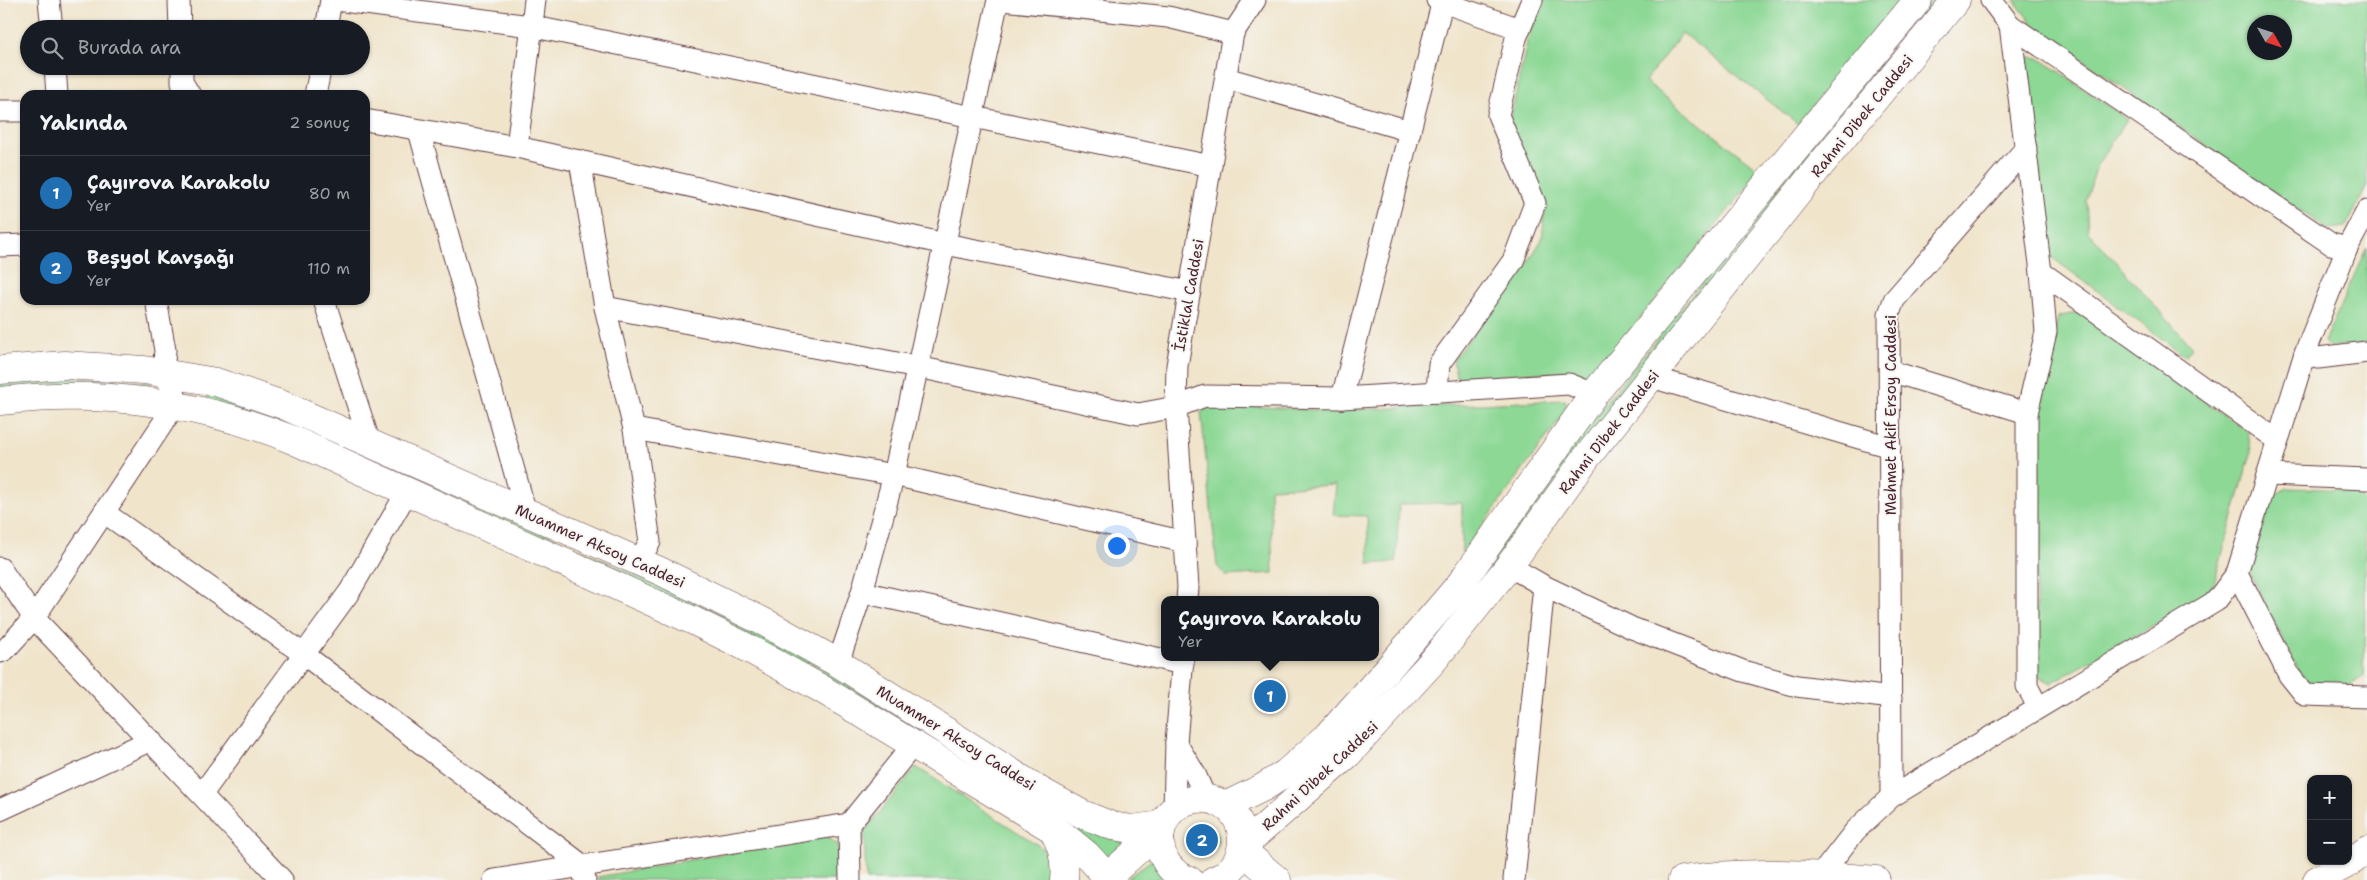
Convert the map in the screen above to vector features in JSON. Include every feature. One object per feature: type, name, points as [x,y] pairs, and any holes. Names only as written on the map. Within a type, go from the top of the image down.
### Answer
[{"type":"main road","name":"Rahmi Dibek Caddesi","points":[[1107,879],[1165,824],[1186,801],[1216,802],[1264,787],[1286,773],[1329,735],[1461,583],[1594,394],[1918,0]]},
{"type":"main road","name":"Rahmi Dibek Caddesi","points":[[1242,848],[1336,765],[1374,728],[1433,661],[1510,566],[1586,458],[1956,0]]},
{"type":"main road","name":"Muammer Aksoy Caddesi","points":[[0,370],[64,365],[107,366],[164,373],[216,382],[283,405],[719,599],[838,663],[1042,792],[1082,814],[1112,826],[1132,829],[1165,824]]},
{"type":"main road","points":[[0,401],[82,398],[175,405],[213,412],[269,430],[726,637],[813,684],[1053,830],[1076,845],[1107,879]]},
{"type":"main road","name":"Rahmi Dibek Caddesi","points":[[1216,802],[1240,823],[1242,848],[1237,862],[1217,880]]},
{"type":"main road","points":[[1165,824],[1161,851],[1165,862],[1178,878]]},
{"type":"main road","points":[[1053,830],[1061,843],[1065,870],[1064,880]]},
{"type":"main road","points":[[1242,848],[1277,880]]},
{"type":"main road","points":[[2317,880],[2349,863],[2367,850]]},
{"type":"main road","points":[[1682,880],[1714,875],[1749,874],[1876,880]]},
{"type":"street","points":[[49,0],[51,20]]},
{"type":"street","points":[[179,0],[180,20]]},
{"type":"street","points":[[328,20],[331,0]]},
{"type":"street","points":[[336,0],[530,26],[973,115],[1212,166]]},
{"type":"street","points":[[518,147],[530,26],[535,0]]},
{"type":"street","points":[[838,663],[862,592],[894,475],[944,244],[1000,0],[1169,8],[1232,33]]},
{"type":"street","name":"İstiklal Caddesi","points":[[1188,596],[1176,407],[1177,366],[1212,166],[1232,33],[1255,0]]},
{"type":"street","points":[[1437,392],[1439,364],[1513,261],[1535,203],[1498,115],[1520,29],[1532,0]]},
{"type":"street","points":[[1991,0],[2010,25],[2331,244],[2347,248]]},
{"type":"street","points":[[1342,398],[1441,1],[1520,29]]},
{"type":"street","points":[[2010,25],[2041,272],[2046,332],[2027,413],[2027,686],[2038,707]]},
{"type":"street","points":[[56,75],[57,90]]},
{"type":"street","points":[[182,75],[182,82],[187,90]]},
{"type":"street","points":[[315,90],[318,75]]},
{"type":"street","points":[[1226,78],[1410,131]]},
{"type":"street","points":[[0,111],[20,111]]},
{"type":"street","points":[[370,121],[518,147],[944,244],[1190,292]]},
{"type":"street","points":[[419,131],[526,513]]},
{"type":"street","name":"Mehmet Akif Ersoy Caddesi","points":[[1891,798],[1889,314],[1894,300],[2026,148]]},
{"type":"street","points":[[580,161],[605,307],[634,428],[650,542],[638,562]]},
{"type":"street","points":[[1820,876],[1855,831],[1891,798],[2038,707],[2216,601],[2237,573],[2305,353],[2347,248],[2367,211]]},
{"type":"street","points":[[0,246],[20,245]]},
{"type":"street","points":[[2041,272],[2278,441]]},
{"type":"street","points":[[0,652],[5,650],[34,618],[175,405],[174,395],[164,373],[165,350],[157,305]]},
{"type":"street","points":[[326,305],[370,444]]},
{"type":"street","points":[[605,307],[918,367],[1138,414],[1176,407],[1205,396],[1342,398],[1569,384],[1594,394]]},
{"type":"street","points":[[2305,353],[2318,358],[2367,352]]},
{"type":"street","points":[[1890,371],[2027,413]]},
{"type":"street","points":[[1651,377],[1890,447]]},
{"type":"street","points":[[634,428],[894,475],[1185,542]]},
{"type":"street","points":[[2267,475],[2367,479]]},
{"type":"street","points":[[202,794],[302,654],[350,591],[407,492]]},
{"type":"street","points":[[105,513],[302,654],[583,872]]},
{"type":"street","points":[[1510,566],[1544,586],[1632,628],[1743,671],[1797,686],[1891,698]]},
{"type":"street","points":[[0,568],[34,618],[202,794],[277,879]]},
{"type":"street","points":[[2237,573],[2289,675],[2305,695],[2367,697]]},
{"type":"street","points":[[1514,880],[1544,586]]},
{"type":"street","points":[[862,592],[1161,656]]},
{"type":"street","points":[[1165,824],[1176,743],[1183,661]]},
{"type":"street","points":[[0,810],[151,740]]},
{"type":"street","points":[[1176,743],[1195,774],[1216,802]]},
{"type":"street","points":[[494,880],[583,872],[849,824],[914,745]]},
{"type":"street","points":[[849,824],[850,880]]},
{"type":"green space","points":[[1544,0],[1899,0],[1798,124],[1682,33],[1645,81],[1760,171],[1595,374],[1526,373],[1457,381],[1453,360],[1526,266],[1542,239],[1546,205],[1510,121],[1528,38]]},
{"type":"green space","points":[[1931,0],[1941,0],[1495,568],[1352,735],[1347,730],[1710,272]]},
{"type":"green space","points":[[2014,0],[2367,0],[2367,186],[2346,227],[2327,229],[2034,26]]},
{"type":"green space","points":[[2026,57],[2039,58],[2127,119],[2097,165],[2086,201],[2088,231],[2192,347],[2185,356],[2050,256]]},
{"type":"green space","points":[[2367,247],[2367,343],[2331,348],[2324,342]]},
{"type":"green space","points":[[2079,312],[2248,432],[2251,453],[2214,583],[2202,598],[2051,683],[2037,675],[2035,436],[2058,317]]},
{"type":"green space","points":[[71,377],[151,383],[151,390],[0,391],[0,383]]},
{"type":"green space","points":[[207,393],[232,399],[386,461],[765,634],[1097,833],[1124,843],[1104,858],[911,729],[206,400]]},
{"type":"green space","points":[[1565,400],[1568,408],[1462,554],[1462,503],[1399,504],[1396,562],[1369,564],[1367,516],[1333,515],[1336,485],[1270,488],[1273,573],[1226,576],[1217,566],[1201,412],[1213,404],[1329,411]]},
{"type":"green space","points":[[2286,488],[2356,490],[2366,504],[2364,676],[2346,688],[2312,685],[2298,670],[2248,570],[2272,498]]},
{"type":"green space","points":[[916,767],[1041,847],[1049,862],[1048,880],[866,880],[864,832]]},
{"type":"green space","points":[[1202,824],[1208,825],[1213,829],[1217,834],[1217,846],[1213,851],[1208,855],[1202,856],[1196,855],[1191,851],[1187,846],[1186,840],[1187,834],[1191,829],[1196,825]]},
{"type":"green space","points":[[824,835],[838,845],[839,880],[599,880],[598,877]]},
{"type":"green space","points":[[1158,855],[1171,873],[1155,880],[1125,880]]},
{"type":"place","name":"Çayırova Karakolu","points":[[1270,696]]},
{"type":"place","name":"Beşyol Kavşağı","points":[[1202,840]]}]
